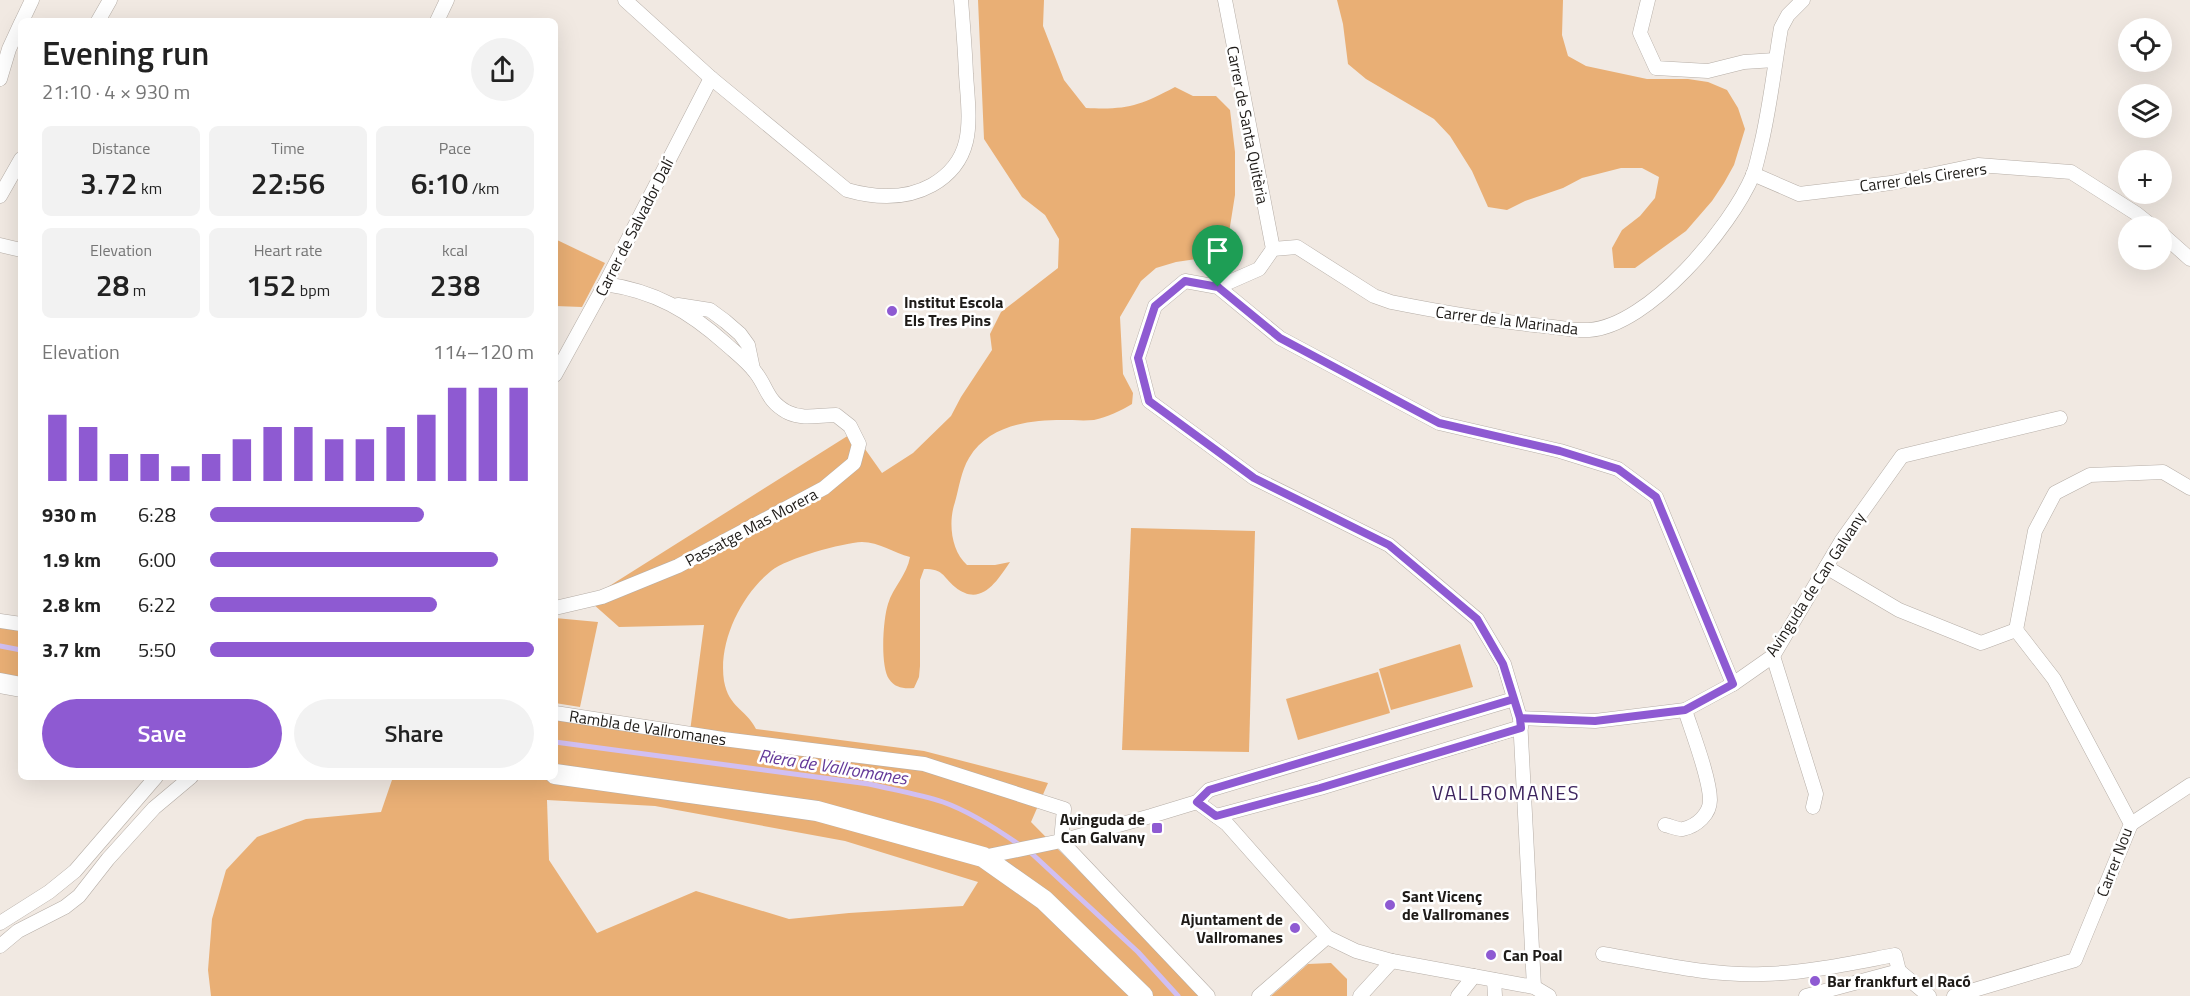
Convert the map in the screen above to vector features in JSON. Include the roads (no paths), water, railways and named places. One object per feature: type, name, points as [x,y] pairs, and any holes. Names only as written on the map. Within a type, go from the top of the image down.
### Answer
[{"type":"street","points":[[24,18],[32,0]]},
{"type":"street","points":[[100,18],[110,0]]},
{"type":"street","points":[[438,18],[447,0]]},
{"type":"street","points":[[625,0],[711,78],[847,190],[868,196],[892,196],[923,190],[944,177],[958,162],[965,149],[970,127],[961,0]]},
{"type":"street","name":"Carrer de Santa Quitèria","points":[[1225,0],[1273,249]]},
{"type":"street","points":[[1648,0],[1640,33],[1656,68],[1708,70],[1743,62],[1775,60]]},
{"type":"street","name":"Carrer de la Marinada","points":[[1273,249],[1298,247],[1374,296],[1391,302],[1516,324],[1589,330],[1610,326],[1654,299],[1679,278],[1723,222],[1753,174],[1768,117],[1781,28],[1788,15],[1803,0]]},
{"type":"street","points":[[0,79],[9,49],[18,30]]},
{"type":"street","name":"Carrer de Salvador Dalí","points":[[558,370],[605,284],[711,78]]},
{"type":"street","points":[[0,196],[18,164]]},
{"type":"street","name":"Carrer dels Cirerers","points":[[1753,174],[1799,194],[1891,183],[1978,165],[2071,172],[2140,216]]},
{"type":"street","points":[[2172,243],[2190,259]]},
{"type":"street","points":[[0,245],[18,249]]},
{"type":"street","points":[[1218,287],[1259,269],[1273,249]]},
{"type":"street","points":[[1534,987],[1520,723],[1503,664],[1477,619],[1389,545],[1254,478],[1149,401],[1138,358],[1155,306],[1185,281],[1218,287],[1280,338],[1439,423],[1560,451],[1618,469],[1656,497],[1733,684]]},
{"type":"street","name":"Passatge Mas Morera","points":[[558,608],[602,597],[678,566],[824,488],[854,463],[859,444],[850,426],[836,415],[808,418],[789,413],[773,403],[753,369],[707,327],[673,304],[647,294],[605,284]]},
{"type":"street","name":"Avinguda de Can Galvany","points":[[1216,816],[1320,788],[1520,723],[1595,721],[1685,710],[1733,684],[1773,656],[1842,540],[1902,456],[2060,418]]},
{"type":"street","points":[[1826,567],[1899,610],[1981,643],[2016,630],[2035,531],[2055,493],[2090,475],[2163,472],[2190,488]]},
{"type":"street","points":[[0,621],[18,624]]},
{"type":"street","name":"Carrer Nou","points":[[1954,996],[2075,960],[2131,824],[2054,679],[2016,630]]},
{"type":"street","points":[[1773,656],[1816,794],[1813,807]]},
{"type":"street","points":[[0,683],[18,686]]},
{"type":"street","points":[[983,857],[1061,841],[1197,802],[1209,790],[1514,699]]},
{"type":"street","points":[[1665,825],[1682,830],[1705,816],[1710,807],[1705,773],[1685,710]]},
{"type":"street","name":"Rambla de Vallromanes","points":[[558,713],[723,739],[924,764],[1064,809],[1061,841]]},
{"type":"street","points":[[558,774],[817,811],[983,857],[1044,900],[1143,996]]},
{"type":"street","points":[[0,923],[49,892],[75,871],[153,780]]},
{"type":"street","points":[[0,946],[18,931],[64,907],[79,896],[108,858],[154,807],[187,780]]},
{"type":"street","points":[[2131,824],[2190,785]]},
{"type":"street","points":[[1197,802],[1227,824],[1327,938],[1356,951],[1392,961],[1534,987],[1549,996]]},
{"type":"street","points":[[1061,841],[1208,996]]},
{"type":"street","points":[[1259,996],[1327,938]]},
{"type":"street","points":[[1603,954],[1705,971],[1764,975],[1829,967],[1895,955],[1899,971],[1929,996]]},
{"type":"street","points":[[1360,996],[1392,961]]},
{"type":"street","points":[[1806,996],[1899,971]]},
{"type":"street","points":[[1458,996],[1474,976]]},
{"type":"street","points":[[1494,980],[1495,996]]},
{"type":"waterway","name":"Riera de Vallromanes","points":[[0,646],[18,649]]},
{"type":"waterway","name":"Riera de Vallromanes","points":[[558,742],[869,784],[906,792],[943,802],[964,811],[1021,846]]},
{"type":"waterway","name":"Riera de Vallromanes","points":[[1029,851],[1138,952],[1178,996]]},
{"type":"place","name":"Institut Escola Els Tres Pins","points":[[892,311]]},
{"type":"place","name":"Avinguda de Can Galvany","points":[[1157,828]]},
{"type":"place","name":"Sant Vicenç de Vallromanes","points":[[1390,905]]},
{"type":"place","name":"Ajuntament de Vallromanes","points":[[1295,928]]},
{"type":"place","name":"Can Poal","points":[[1491,955]]},
{"type":"place","name":"Bar frankfurt el Racó","points":[[1815,981]]},
{"type":"district","name":"VALLROMANES","points":[[1506,793]]}]
